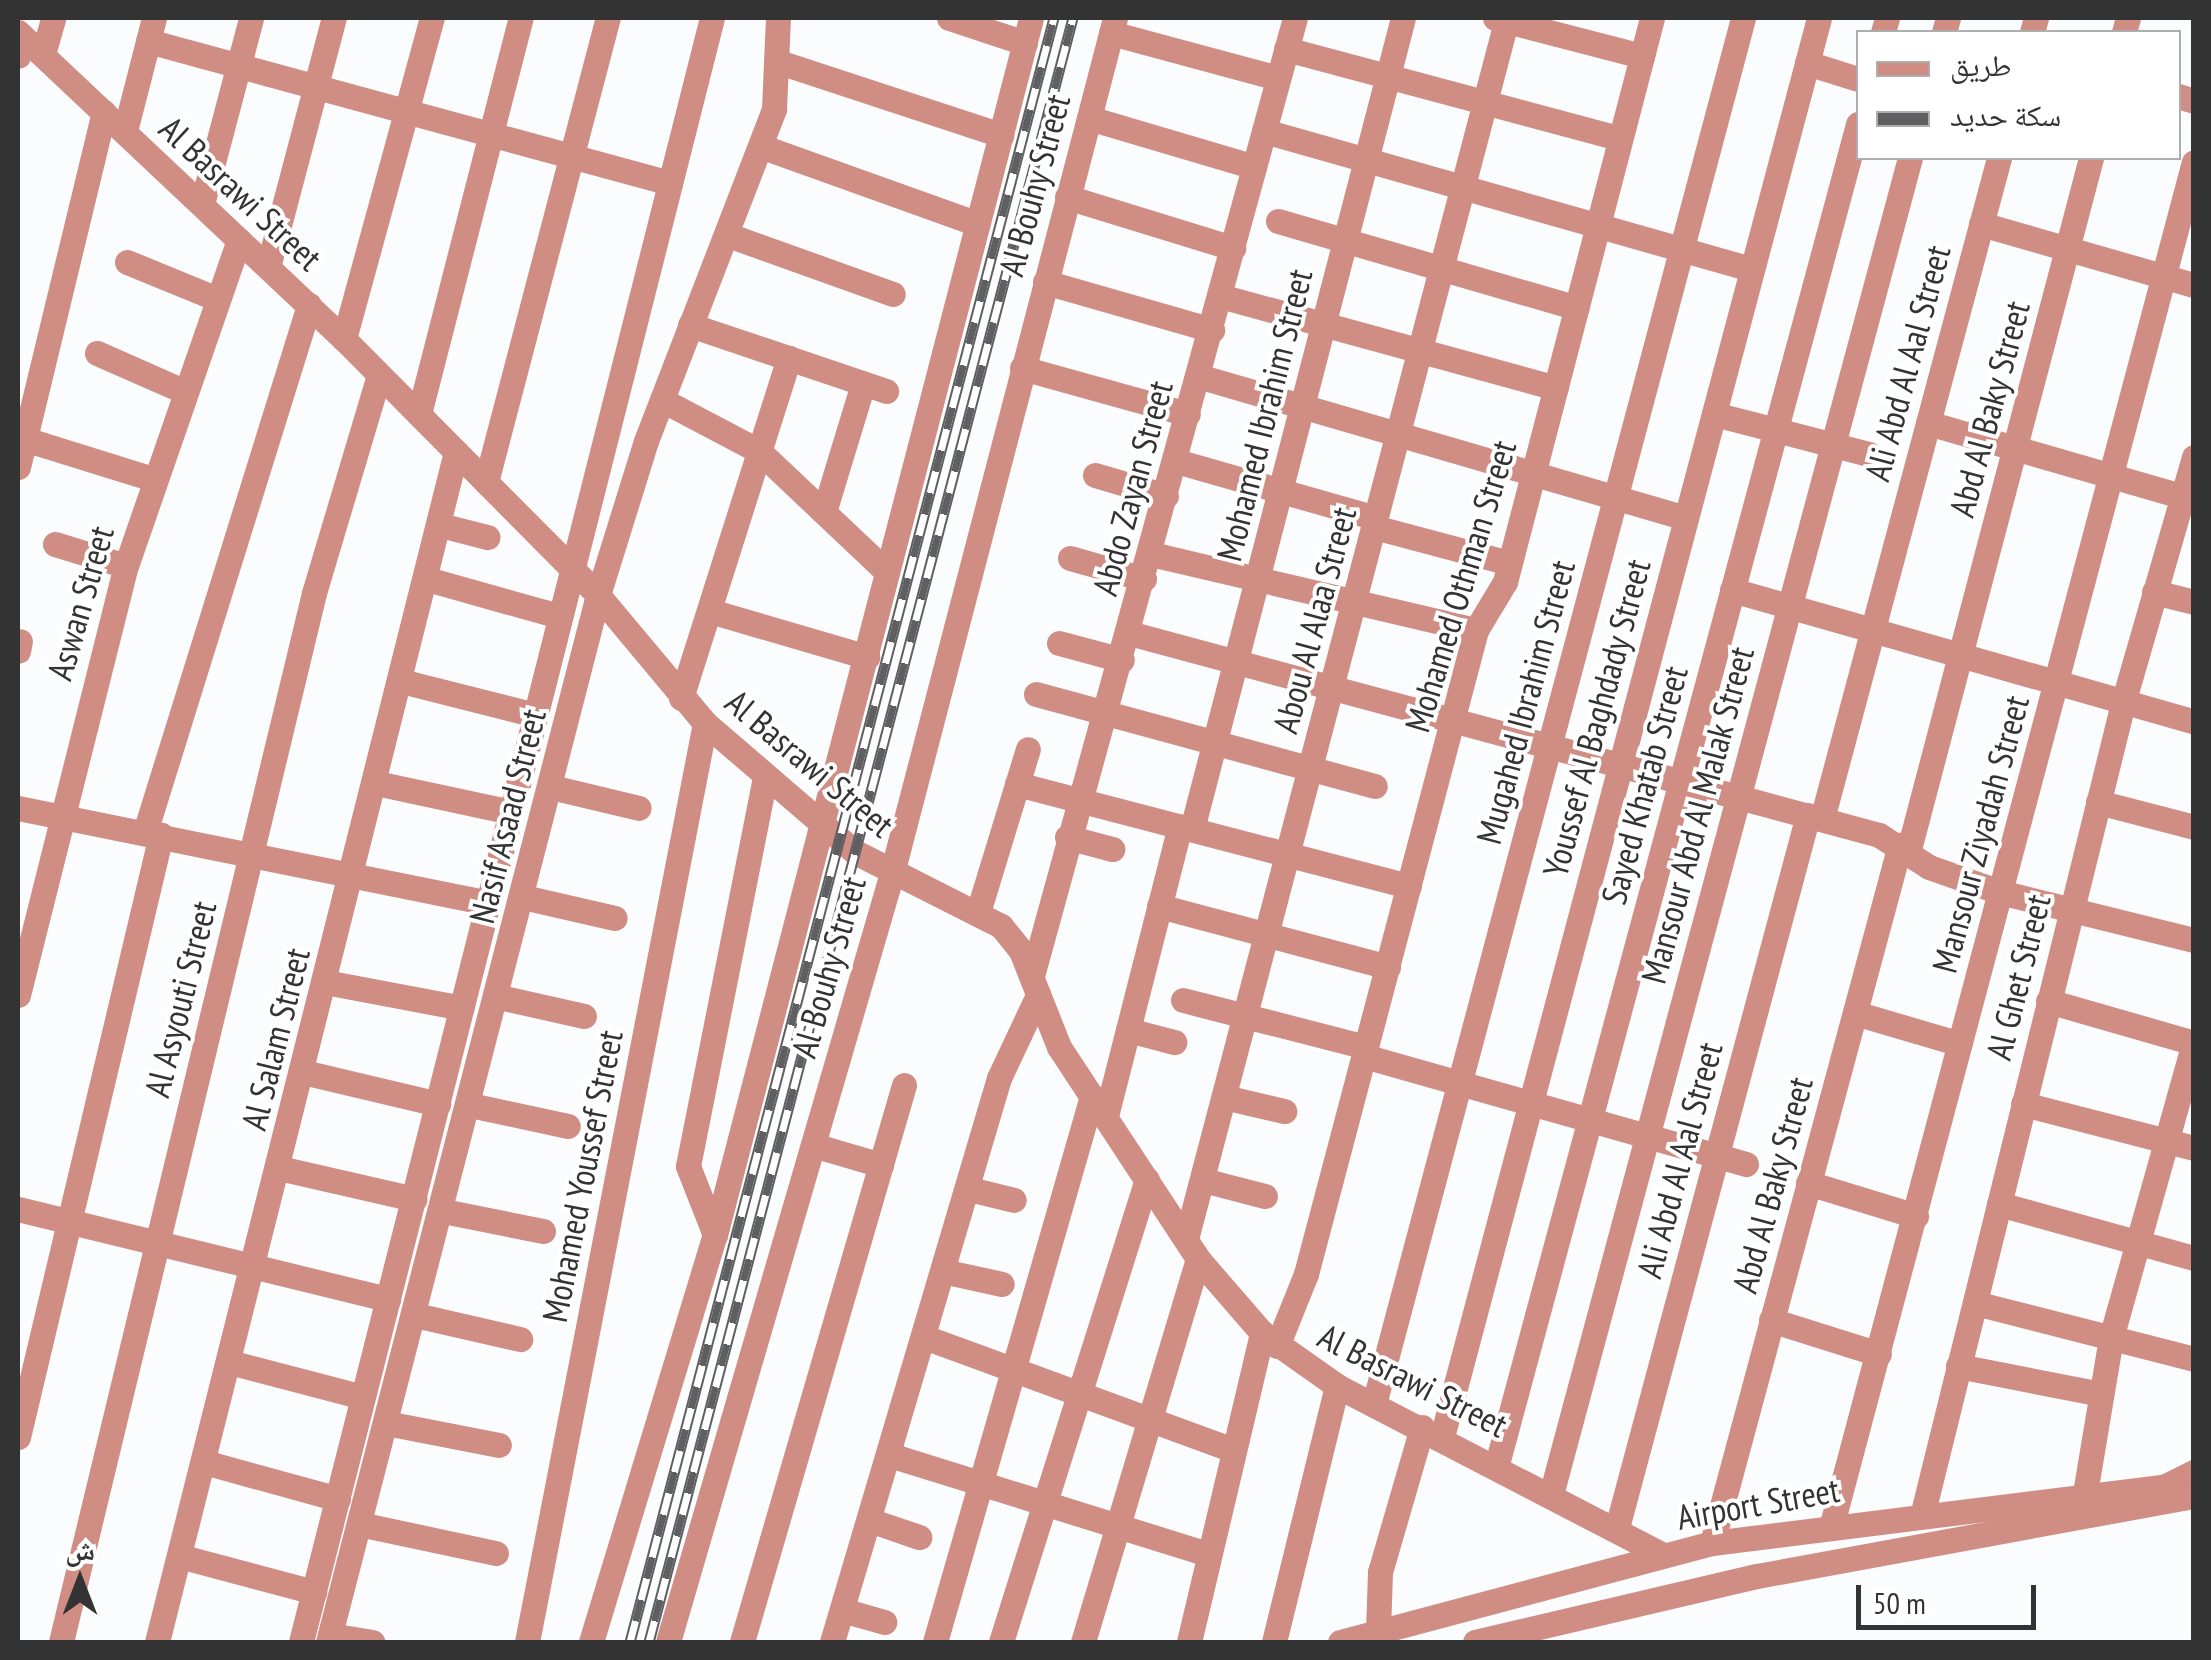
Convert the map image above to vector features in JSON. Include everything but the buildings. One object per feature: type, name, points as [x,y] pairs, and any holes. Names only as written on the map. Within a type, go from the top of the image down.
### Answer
[{"type":"street","points":[[25,44],[52,18]]},
{"type":"street","points":[[202,204],[251,18]]},
{"type":"street","points":[[268,267],[334,18]]},
{"type":"street","points":[[344,339],[432,18]]},
{"type":"street","points":[[419,414],[520,18]]},
{"type":"street","points":[[486,482],[608,18]]},
{"type":"street","name":"Nasif Asaad Street","points":[[301,1642],[712,18]]},
{"type":"street","name":"Nasif Asaad Street","points":[[329,1639],[499,997],[598,595],[690,324],[763,148],[782,63],[778,18]]},
{"type":"street","points":[[948,18],[1025,44]]},
{"type":"street","name":"Al Bouhy Street","points":[[590,1642],[714,1235],[1032,18]]},
{"type":"street","name":"Abdo Zayan Street","points":[[832,1642],[893,1456],[1000,1078],[1035,985],[1068,838],[1107,715],[1295,18]]},
{"type":"street","points":[[1502,18],[1642,56]]},
{"type":"street","name":"Abou Al Alaa Street","points":[[1083,1642],[1149,1419],[1192,1249],[1203,1180],[1485,102],[1502,18]]},
{"type":"street","name":"Mohamed Othman Street","points":[[1189,1642],[1233,1450],[1365,1052],[1476,630],[1510,563],[1652,18]]},
{"type":"street","name":"Mugahed Ibrahim Street","points":[[1374,1404],[1743,18]]},
{"type":"street","name":"Youssef Al Baghdady Street","points":[[1378,1632],[1380,1572],[1432,1432],[1530,1103],[1819,18]]},
{"type":"street","name":"Mohamed Ibrahim Street","points":[[935,1642],[1012,1370],[1128,1030],[1159,906],[1215,744],[1388,76],[1396,19]]},
{"type":"street","points":[[1113,25],[1278,78]]},
{"type":"street","name":"Al Bouhy Street","points":[[668,1642],[892,873],[1113,25]]},
{"type":"street","points":[[124,131],[151,30],[238,66],[670,183]]},
{"type":"street","name":"Al Basrawi Street","points":[[25,44],[104,112],[344,339],[598,595],[705,723],[822,828],[892,873],[979,909],[1001,926],[1099,1106],[1192,1249],[1269,1340],[1337,1386],[1618,1524],[1663,1555]]},
{"type":"street","points":[[1286,49],[1619,138]]},
{"type":"street","points":[[782,63],[1001,135]]},
{"type":"street","points":[[1807,63],[1856,77]]},
{"type":"street","points":[[18,467],[21,438],[104,112]]},
{"type":"street","points":[[1088,118],[1254,167]]},
{"type":"street","points":[[1264,131],[1751,269]]},
{"type":"street","name":"Sayed Khatab Street","points":[[1497,1464],[1856,131]]},
{"type":"street","points":[[763,148],[978,224]]},
{"type":"street","name":"Mansour Abd Al Malak Street","points":[[1552,1491],[1909,160]]},
{"type":"street","name":"Ali Abd Al Aal Street","points":[[1618,1524],[1717,1156],[1874,628],[1998,160]]},
{"type":"street","name":"Abd Al Baky Street","points":[[1712,1543],[1855,1013],[1962,651],[2090,160]]},
{"type":"street","name":"Mansour Ziyadah Street","points":[[1832,1524],[2194,162]]},
{"type":"street","points":[[1068,197],[1233,248]]},
{"type":"street","points":[[1278,221],[1577,308]]},
{"type":"street","points":[[1981,224],[2194,284]]},
{"type":"street","points":[[728,235],[894,294]]},
{"type":"street","name":"Aswan Street","points":[[18,995],[126,566],[183,391],[239,240]]},
{"type":"street","points":[[127,262],[218,299]]},
{"type":"street","points":[[1045,282],[1212,330]]},
{"type":"street","points":[[1220,296],[1556,388]]},
{"type":"street","points":[[18,1438],[153,834],[308,305]]},
{"type":"street","points":[[690,324],[874,388],[824,512]]},
{"type":"street","points":[[96,353],[183,391]]},
{"type":"street","points":[[682,698],[788,358]]},
{"type":"street","points":[[1022,368],[1188,414]]},
{"type":"street","name":"Al Asyouti Street","points":[[60,1642],[319,572],[379,374]]},
{"type":"street","points":[[1198,376],[1686,518]]},
{"type":"street","points":[[662,400],[760,451],[887,572]]},
{"type":"street","points":[[1714,414],[1869,454]]},
{"type":"street","points":[[1928,423],[2188,498]]},
{"type":"street","points":[[21,438],[153,478]]},
{"type":"street","name":"Al Salam Street","points":[[157,1642],[326,982],[456,452]]},
{"type":"street","name":"Al Ghet Street","points":[[1922,1516],[2123,703],[2154,592],[2188,498],[2194,458]]},
{"type":"street","points":[[1176,461],[1510,563]]},
{"type":"street","points":[[1095,475],[1166,496]]},
{"type":"street","points":[[440,525],[487,537]]},
{"type":"street","points":[[55,544],[126,566]]},
{"type":"street","points":[[1070,558],[1258,579],[1476,630]]},
{"type":"street","points":[[427,578],[558,616]]},
{"type":"street","points":[[1732,590],[1962,651],[2194,722]]},
{"type":"street","points":[[2154,592],[2194,602]]},
{"type":"street","points":[[710,611],[867,657]]},
{"type":"street","points":[[1129,633],[1815,817],[1904,849],[2000,892],[2072,906],[2194,940]]},
{"type":"street","points":[[1058,643],[1122,660]]},
{"type":"street","points":[[401,682],[535,715]]},
{"type":"street","points":[[1036,694],[1375,786]]},
{"type":"street","name":"Mohamed Youssef Street","points":[[527,1642],[705,723]]},
{"type":"street","points":[[979,909],[1028,749]]},
{"type":"street","points":[[714,1235],[688,1166],[765,777]]},
{"type":"street","points":[[376,783],[511,812]]},
{"type":"street","points":[[1018,784],[1409,886]]},
{"type":"street","points":[[550,787],[639,808]]},
{"type":"street","points":[[2098,802],[2194,827]]},
{"type":"street","points":[[18,808],[489,903]]},
{"type":"street","points":[[1068,838],[1112,849]]},
{"type":"street","points":[[523,897],[615,918]]},
{"type":"street","points":[[1159,906],[1388,966]]},
{"type":"street","points":[[326,982],[462,1008]]},
{"type":"street","points":[[499,997],[584,1016]]},
{"type":"street","points":[[1183,1000],[1746,1164]]},
{"type":"street","points":[[2048,1001],[2193,1043],[2111,1338],[2084,1499]]},
{"type":"street","points":[[1855,1013],[1960,1044]]},
{"type":"street","points":[[1128,1030],[1174,1042]]},
{"type":"street","points":[[303,1072],[438,1104]]},
{"type":"street","points":[[742,1642],[904,1085]]},
{"type":"street","points":[[1224,1097],[1284,1111]]},
{"type":"street","points":[[2023,1104],[2194,1148]]},
{"type":"street","points":[[470,1105],[568,1126]]},
{"type":"street","points":[[813,1145],[881,1164]]},
{"type":"street","points":[[279,1168],[414,1199]]},
{"type":"street","points":[[1001,1642],[1147,1180]]},
{"type":"street","points":[[1203,1180],[1265,1196]]},
{"type":"street","points":[[1808,1183],[1916,1216]]},
{"type":"street","points":[[970,1189],[1014,1200]]},
{"type":"street","points":[[1999,1204],[2194,1258]]},
{"type":"street","points":[[18,1209],[388,1299]]},
{"type":"street","points":[[442,1212],[543,1231]]},
{"type":"street","points":[[947,1272],[1002,1284]]},
{"type":"street","points":[[1975,1303],[2194,1360]]},
{"type":"street","points":[[415,1316],[520,1339]]},
{"type":"street","points":[[1771,1320],[1878,1354]]},
{"type":"street","points":[[927,1338],[1233,1450]]},
{"type":"street","points":[[229,1362],[364,1397]]},
{"type":"street","points":[[1958,1366],[2101,1394]]},
{"type":"street","points":[[1274,1642],[1337,1386]]},
{"type":"street","points":[[386,1423],[500,1445]]},
{"type":"street","points":[[893,1456],[1207,1554]]},
{"type":"street","points":[[204,1462],[338,1499]]},
{"type":"street","name":"Airport Street","points":[[1340,1642],[1712,1543],[1832,1524],[2084,1499],[2164,1487],[2194,1472]]},
{"type":"street","name":"Airport Street","points":[[1475,1642],[1613,1608],[2194,1496]]},
{"type":"street","points":[[872,1521],[919,1537]]},
{"type":"street","points":[[359,1524],[496,1553]]},
{"type":"street","points":[[179,1556],[314,1592]]},
{"type":"street","points":[[1602,1572],[1613,1608]]},
{"type":"street","points":[[842,1610],[884,1622]]},
{"type":"street","points":[[329,1639],[372,1642]]},
{"type":"railway","points":[[630,1642],[1054,18]]},
{"type":"railway","points":[[649,1642],[1073,18]]}]
